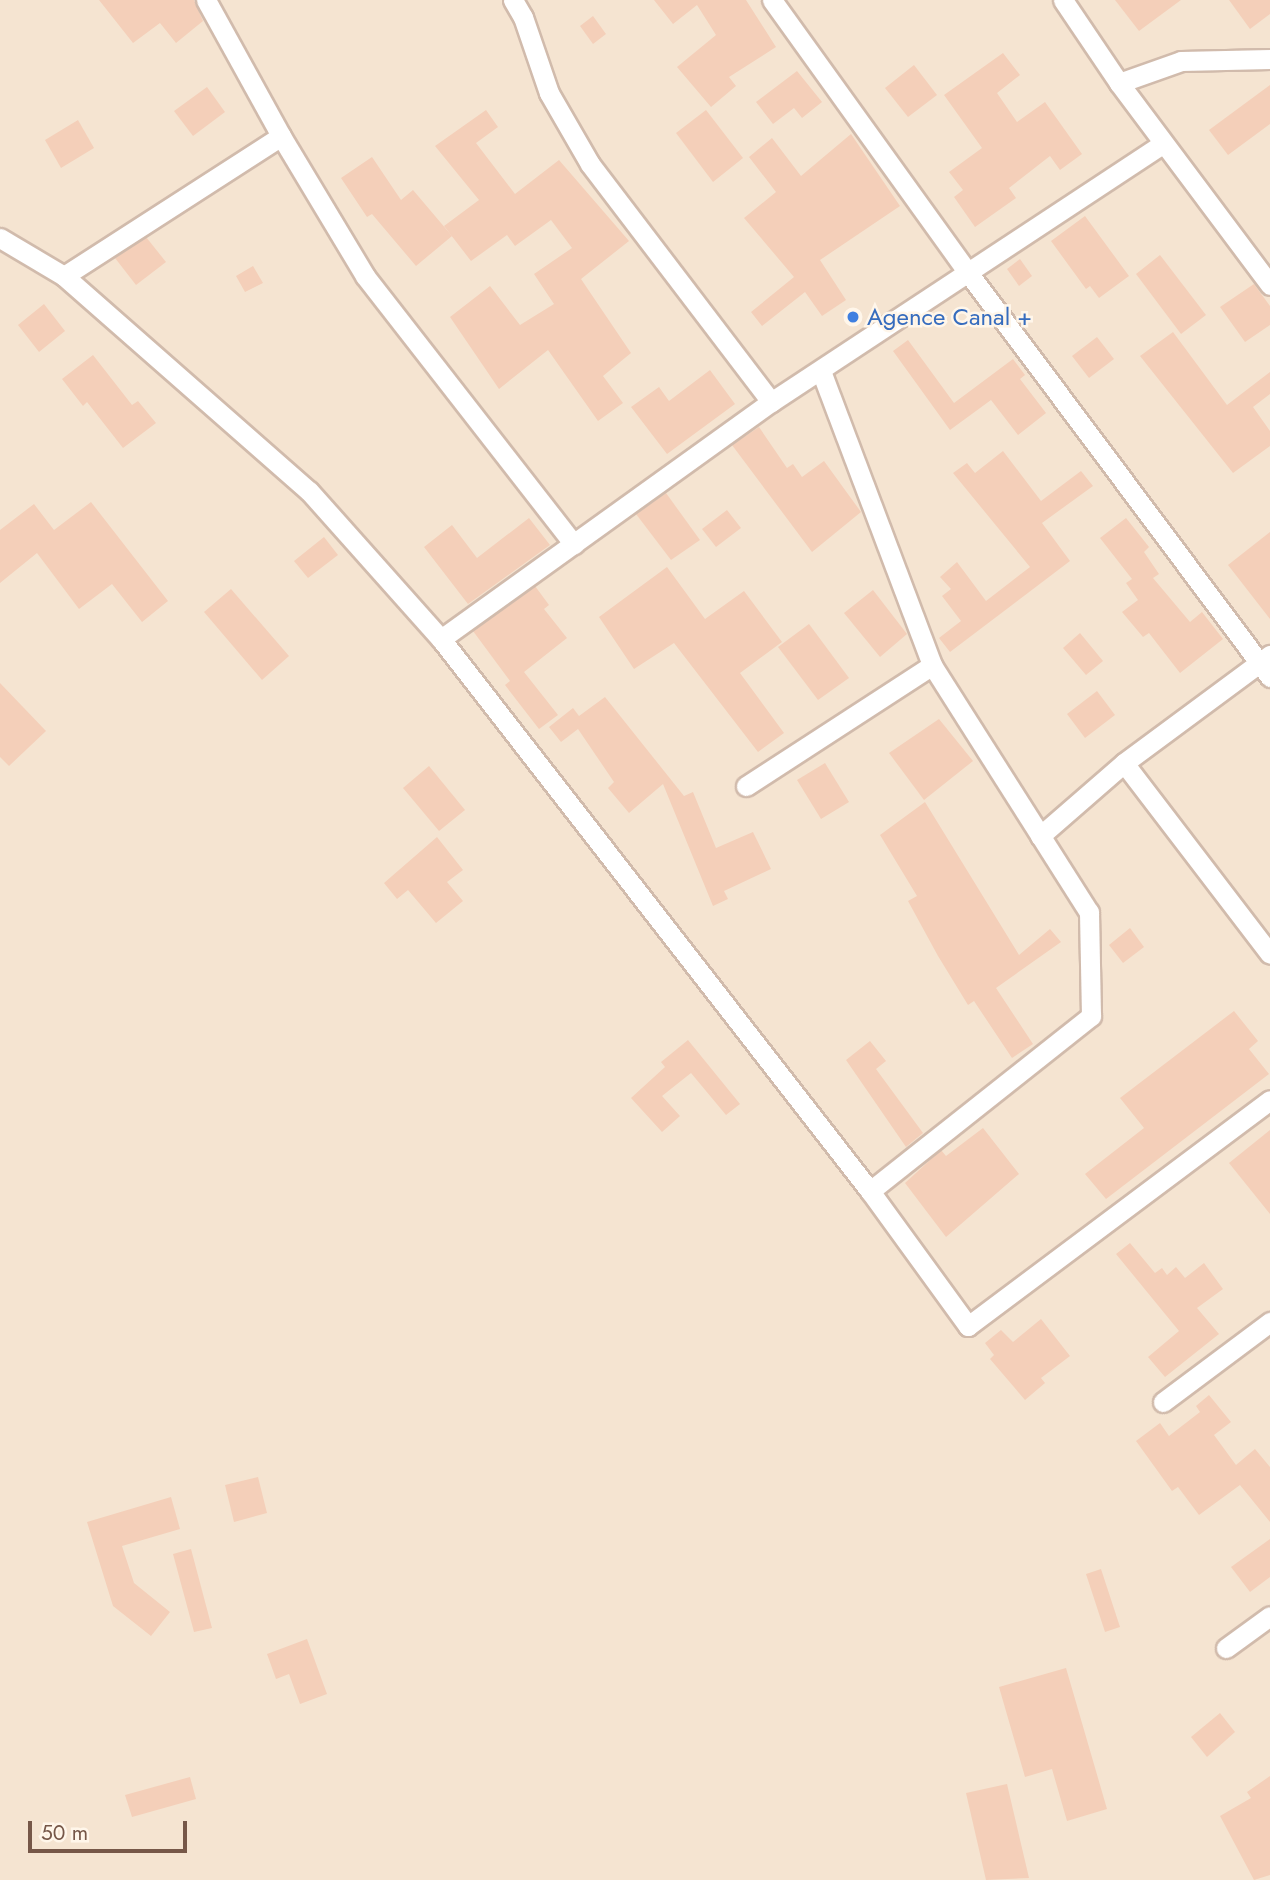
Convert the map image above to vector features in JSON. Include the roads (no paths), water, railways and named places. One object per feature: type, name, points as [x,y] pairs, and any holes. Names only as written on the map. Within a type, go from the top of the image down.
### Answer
[{"type":"street","points":[[206,0],[281,136],[365,276],[574,544]]},
{"type":"street","points":[[513,0],[523,17],[549,93],[590,164],[771,402]]},
{"type":"street","points":[[772,0],[969,274],[1267,665],[1124,763],[1040,836]]},
{"type":"street","points":[[1063,0],[1163,144],[1270,285]]},
{"type":"street","points":[[1119,83],[1181,61],[1270,59]]},
{"type":"street","points":[[64,276],[281,136]]},
{"type":"street","points":[[441,639],[771,402],[1163,144]]},
{"type":"street","points":[[0,238],[64,276],[309,491],[441,639],[870,1191],[968,1326],[1270,1100]]},
{"type":"street","points":[[821,370],[932,665],[1089,912],[1091,1016],[870,1191]]},
{"type":"street","points":[[746,786],[932,665]]},
{"type":"street","points":[[1124,763],[1270,954]]},
{"type":"street","points":[[1163,1402],[1270,1322]]},
{"type":"street","points":[[1226,1648],[1270,1616]]},
{"type":"place","name":"Agence Canal +","points":[[853,317]]}]
